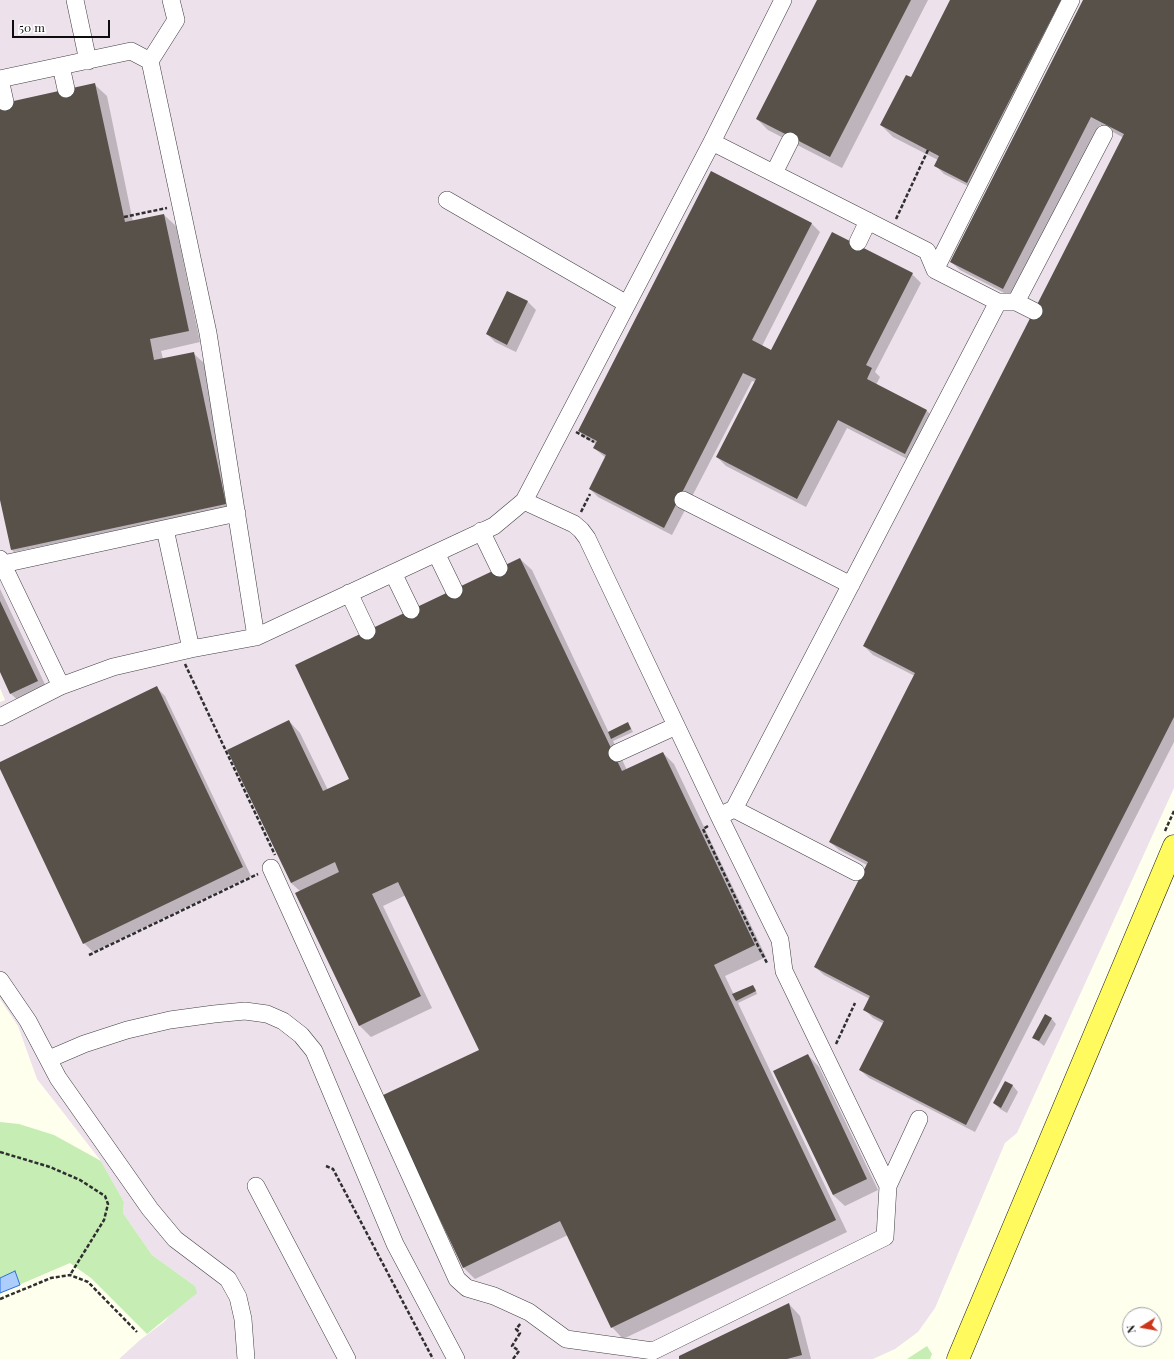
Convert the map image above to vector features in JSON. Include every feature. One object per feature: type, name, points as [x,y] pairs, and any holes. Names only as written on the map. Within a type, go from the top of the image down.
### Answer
[{"type":"main road","points":[[958,1359],[1174,846]]},
{"type":"lane","points":[[75,0],[88,60]]},
{"type":"lane","points":[[171,0],[176,20],[150,61],[208,333],[256,637]]},
{"type":"lane","points":[[0,717],[61,686],[113,667],[187,650],[256,637],[494,526],[524,501],[712,142],[783,0]]},
{"type":"lane","points":[[935,270],[1071,0]]},
{"type":"lane","points":[[5,102],[0,79],[131,52],[150,61]]},
{"type":"lane","points":[[61,66],[66,89]]},
{"type":"lane","points":[[1016,302],[1104,134]]},
{"type":"lane","points":[[774,173],[790,141]]},
{"type":"lane","points":[[712,142],[927,251],[935,270],[998,302],[1016,302],[1034,311]]},
{"type":"lane","points":[[446,200],[627,304]]},
{"type":"lane","points":[[858,242],[868,221]]},
{"type":"lane","points":[[726,813],[851,585],[998,302]]},
{"type":"lane","points":[[683,500],[851,585]]},
{"type":"lane","points":[[524,501],[574,524],[587,538],[676,726],[726,813],[780,940],[784,971],[888,1186]]},
{"type":"lane","points":[[61,686],[1,562],[237,513]]},
{"type":"lane","points":[[165,529],[187,650]]},
{"type":"lane","points":[[482,532],[499,568]]},
{"type":"lane","points":[[436,553],[454,590]]},
{"type":"lane","points":[[393,573],[411,610]]},
{"type":"lane","points":[[349,593],[367,631]]},
{"type":"lane","points":[[618,753],[676,726]]},
{"type":"lane","points":[[726,813],[856,872]]},
{"type":"lane","points":[[271,868],[458,1278],[467,1288],[494,1296],[529,1312],[566,1339],[653,1351],[885,1237],[888,1186],[919,1120]]},
{"type":"lane","points":[[0,980],[28,1021],[49,1058],[58,1078],[150,1209],[176,1239],[228,1279],[238,1297],[243,1319],[246,1359]]},
{"type":"lane","points":[[49,1058],[84,1044],[127,1030],[170,1020],[245,1011],[267,1014],[283,1021],[302,1034],[314,1051],[395,1244],[456,1359]]},
{"type":"lane","points":[[256,1186],[347,1359]]},
{"type":"path","points":[[890,232],[928,150]]},
{"type":"path","points":[[124,218],[181,205]]},
{"type":"path","points":[[89,955],[279,863],[185,664],[187,650]]},
{"type":"path","points":[[703,829],[769,967]]},
{"type":"path","points":[[0,1152],[50,1167],[80,1180],[105,1196],[108,1204],[104,1220],[70,1275]]},
{"type":"path","points":[[326,1166],[333,1169],[433,1359]]},
{"type":"path","points":[[0,1299],[51,1278],[70,1275],[88,1282],[137,1332]]},
{"type":"path","points":[[513,1359],[519,1351],[512,1346],[520,1333],[516,1329]]},
{"type":"shaded area","points":[[0,0],[1174,0],[1174,788],[1017,1133],[1005,1143],[935,1308],[918,1332],[895,1349],[873,1359],[119,1359],[140,1340],[164,1322],[195,1286],[152,1255],[123,1213],[124,1202],[101,1161],[37,1079],[18,1026],[0,999],[0,702],[5,700],[0,688]]},
{"type":"green space","points":[[0,1122],[19,1124],[54,1135],[101,1161],[124,1202],[123,1213],[152,1255],[195,1286],[197,1293],[147,1334],[91,1278],[70,1263],[0,1293]]},
{"type":"green space","points":[[927,1346],[932,1354],[930,1359],[907,1359]]},
{"type":"water","points":[[15,1271],[20,1285],[0,1293],[0,1278]]},
{"type":"building","points":[[817,0],[911,0],[830,157],[756,119]]},
{"type":"building","points":[[950,0],[1061,0],[967,183],[934,166],[939,156],[880,125],[906,75],[911,77]]},
{"type":"building","points":[[1083,0],[1174,0],[1174,717],[966,1125],[859,1070],[884,1021],[863,1010],[870,996],[814,967],[868,862],[829,842],[915,673],[863,646],[1124,134],[1091,117],[1003,289],[950,262]]},
{"type":"building","points":[[95,83],[125,222],[164,214],[189,331],[150,339],[154,360],[194,352],[226,504],[11,550],[0,500],[0,104]]},
{"type":"building","points":[[711,171],[812,223],[752,340],[771,350],[832,232],[913,273],[866,365],[872,368],[867,379],[927,410],[905,454],[838,420],[797,499],[716,457],[756,379],[743,373],[664,528],[589,489],[606,455],[593,448],[597,441],[578,431]]},
{"type":"building","points":[[507,291],[528,301],[507,345],[486,334]]},
{"type":"building","points":[[520,558],[622,771],[663,752],[755,945],[714,965],[836,1220],[611,1328],[560,1221],[463,1268],[381,1096],[479,1050],[398,882],[372,894],[421,996],[359,1026],[295,893],[339,872],[335,862],[291,883],[227,750],[289,720],[323,791],[349,779],[295,665]]},
{"type":"building","points":[[0,601],[38,681],[10,694],[0,672]]},
{"type":"building","points":[[157,686],[243,867],[83,944],[0,769],[0,762]]},
{"type":"building","points":[[628,722],[631,729],[611,739],[608,732]]},
{"type":"building","points":[[753,985],[756,991],[736,1001],[732,994]]},
{"type":"building","points":[[1045,1014],[1052,1018],[1039,1041],[1032,1038]]},
{"type":"building","points":[[808,1054],[867,1179],[833,1195],[773,1071]]},
{"type":"building","points":[[1005,1081],[1013,1085],[1001,1108],[993,1103]]},
{"type":"building","points":[[789,1303],[802,1355],[787,1359],[679,1359],[679,1356]]}]
